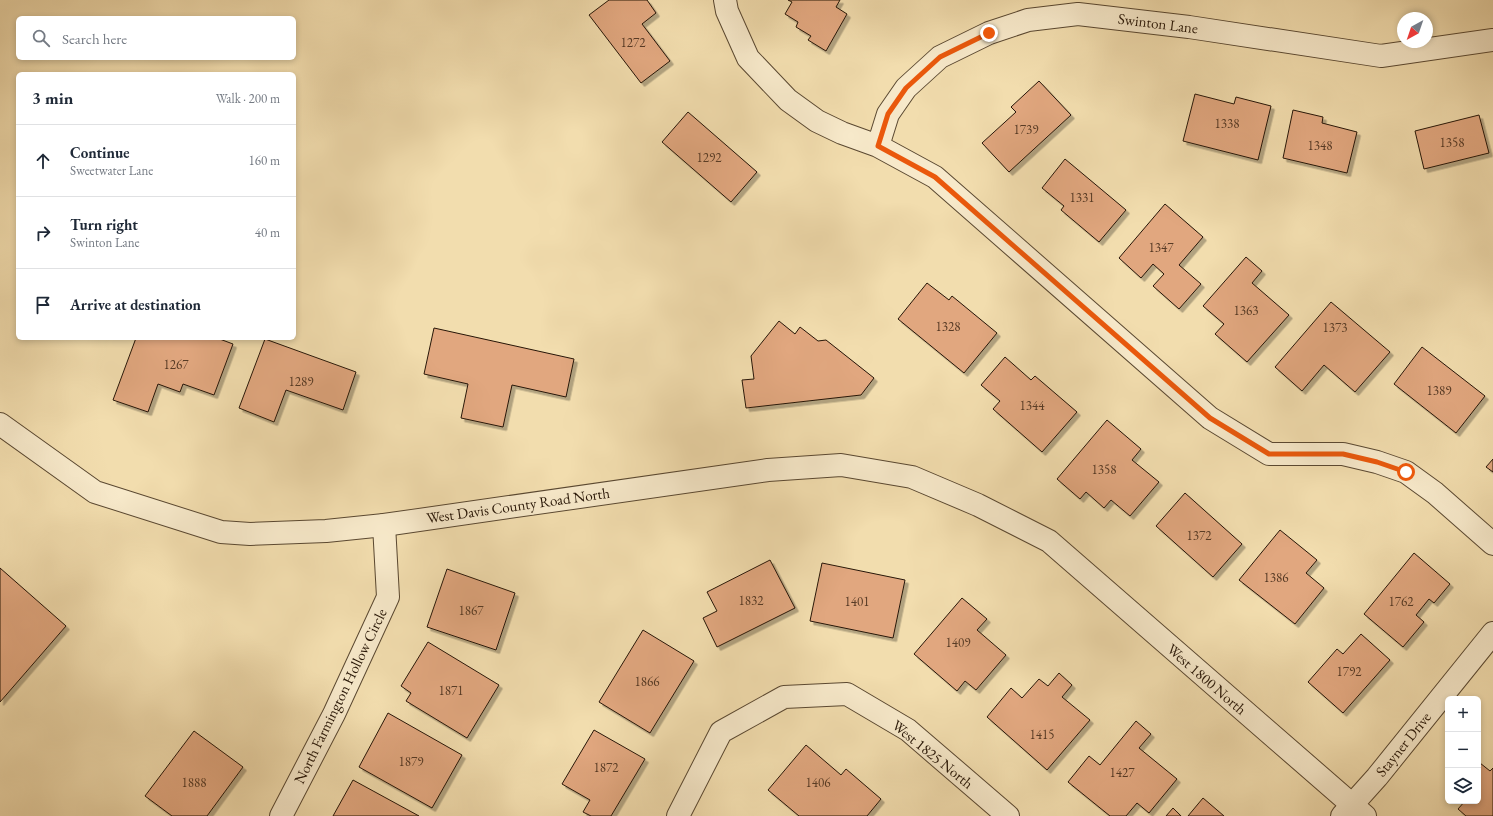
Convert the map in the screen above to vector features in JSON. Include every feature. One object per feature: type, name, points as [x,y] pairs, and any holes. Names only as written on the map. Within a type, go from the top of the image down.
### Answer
[{"type":"street","points":[[725,0],[727,11],[748,58],[788,100],[817,121],[878,146],[935,177],[1210,418],[1269,454],[1343,454],[1377,462],[1406,472],[1435,493],[1493,544]]},
{"type":"street","name":"Swinton Lane","points":[[878,146],[888,114],[906,88],[940,57],[989,33],[1028,20],[1078,14],[1189,27],[1381,56],[1493,40]]},
{"type":"street","name":"West Davis County Road North","points":[[0,424],[95,492],[221,532],[250,534],[326,531],[384,525],[768,470],[841,465],[912,477],[978,506],[1049,541]]},
{"type":"street","name":"North Farmington Hollow Circle","points":[[281,816],[334,714],[388,597],[384,525]]},
{"type":"street","name":"West 1800 North","points":[[1049,541],[1353,812]]},
{"type":"street","name":"Stayner Drive","points":[[1353,812],[1377,777],[1493,633]]},
{"type":"street","name":"West 1825 North","points":[[678,816],[721,732],[784,697],[847,694],[908,730],[1008,816]]},
{"type":"building","points":[[609,0],[647,0],[656,13],[642,24],[670,61],[641,83],[589,15]]},
{"type":"building","points":[[788,0],[840,0],[836,7],[847,14],[826,51],[808,40],[811,36],[796,27],[798,22],[785,14],[792,2]]},
{"type":"building","points":[[1039,81],[1071,115],[1009,172],[982,143],[1016,112],[1011,107]]},
{"type":"building","points":[[1195,94],[1234,104],[1236,97],[1271,106],[1258,160],[1183,141]]},
{"type":"building","points":[[1293,110],[1323,117],[1322,123],[1357,132],[1347,173],[1283,158]]},
{"type":"building","points":[[688,112],[757,172],[731,202],[662,142]]},
{"type":"building","points":[[1479,115],[1489,153],[1424,169],[1415,131]]},
{"type":"building","points":[[1065,159],[1126,210],[1099,242],[1061,210],[1064,206],[1042,188]]},
{"type":"building","points":[[1165,204],[1203,237],[1179,265],[1201,284],[1179,309],[1153,286],[1164,274],[1153,264],[1141,278],[1119,258]]},
{"type":"building","points":[[1246,257],[1262,271],[1252,283],[1289,315],[1247,362],[1215,334],[1224,324],[1203,306]]},
{"type":"building","points":[[927,283],[949,300],[952,296],[997,333],[964,373],[898,319]]},
{"type":"building","points":[[1331,302],[1390,352],[1355,392],[1324,365],[1302,391],[1275,367]]},
{"type":"building","points":[[779,321],[795,334],[800,327],[818,341],[826,340],[874,378],[861,395],[746,408],[742,380],[754,379],[751,356]]},
{"type":"building","points":[[434,328],[574,359],[566,397],[512,385],[503,427],[461,418],[468,384],[424,374]]},
{"type":"building","points":[[135,340],[222,340],[233,344],[214,395],[183,384],[180,392],[158,384],[148,412],[113,400]]},
{"type":"building","points":[[265,340],[356,372],[343,410],[286,390],[274,422],[239,408]]},
{"type":"building","points":[[1422,347],[1485,396],[1456,433],[1394,384]]},
{"type":"building","points":[[1005,357],[1031,380],[1035,376],[1077,412],[1042,452],[993,409],[1000,401],[981,385]]},
{"type":"building","points":[[1107,420],[1141,449],[1132,460],[1159,482],[1130,516],[1111,500],[1104,508],[1086,492],[1080,499],[1057,479]]},
{"type":"building","points":[[1493,459],[1493,472],[1486,467]]},
{"type":"building","points":[[1185,493],[1242,544],[1213,577],[1156,526]]},
{"type":"building","points":[[1280,530],[1317,560],[1306,573],[1324,588],[1295,624],[1239,580]]},
{"type":"building","points":[[1414,553],[1450,584],[1434,603],[1429,599],[1416,615],[1424,622],[1403,647],[1364,614]]},
{"type":"building","points":[[770,560],[795,608],[717,647],[703,618],[717,611],[707,592]]},
{"type":"building","points":[[822,563],[905,580],[893,638],[810,621]]},
{"type":"building","points":[[0,568],[66,626],[0,702]]},
{"type":"building","points":[[447,569],[515,593],[496,650],[427,627]]},
{"type":"building","points":[[962,598],[987,619],[977,630],[1006,655],[976,690],[965,681],[957,691],[914,654]]},
{"type":"building","points":[[643,630],[694,661],[650,733],[599,702]]},
{"type":"building","points":[[1361,634],[1390,660],[1343,713],[1308,682],[1337,649],[1343,654]]},
{"type":"building","points":[[428,642],[499,685],[467,738],[406,701],[411,693],[401,686]]},
{"type":"building","points":[[1059,673],[1072,685],[1062,697],[1090,720],[1047,770],[987,717],[1011,688],[1022,698],[1039,679],[1048,686]]},
{"type":"building","points":[[388,713],[462,755],[432,808],[359,767]]},
{"type":"building","points":[[1136,721],[1151,734],[1139,748],[1177,779],[1149,813],[1137,803],[1126,816],[1110,816],[1068,782],[1089,756],[1100,765]]},
{"type":"building","points":[[594,730],[645,759],[611,816],[591,816],[583,812],[590,800],[562,784]]},
{"type":"building","points":[[194,731],[243,767],[207,816],[172,816],[145,796]]},
{"type":"building","points":[[806,745],[841,775],[846,769],[881,799],[867,816],[799,816],[768,790]]},
{"type":"building","points":[[1481,764],[1490,771],[1493,768],[1493,816],[1466,816],[1458,809],[1462,804],[1481,804]]},
{"type":"building","points":[[353,780],[419,816],[333,816]]},
{"type":"building","points":[[1203,798],[1224,816],[1188,816]]},
{"type":"building","points":[[1173,808],[1181,816],[1166,816]]},
{"type":"route","points":[[989,33],[940,57],[906,88],[888,114],[878,146],[935,177],[1210,418],[1269,454],[1343,454],[1377,462],[1406,472]]}]
